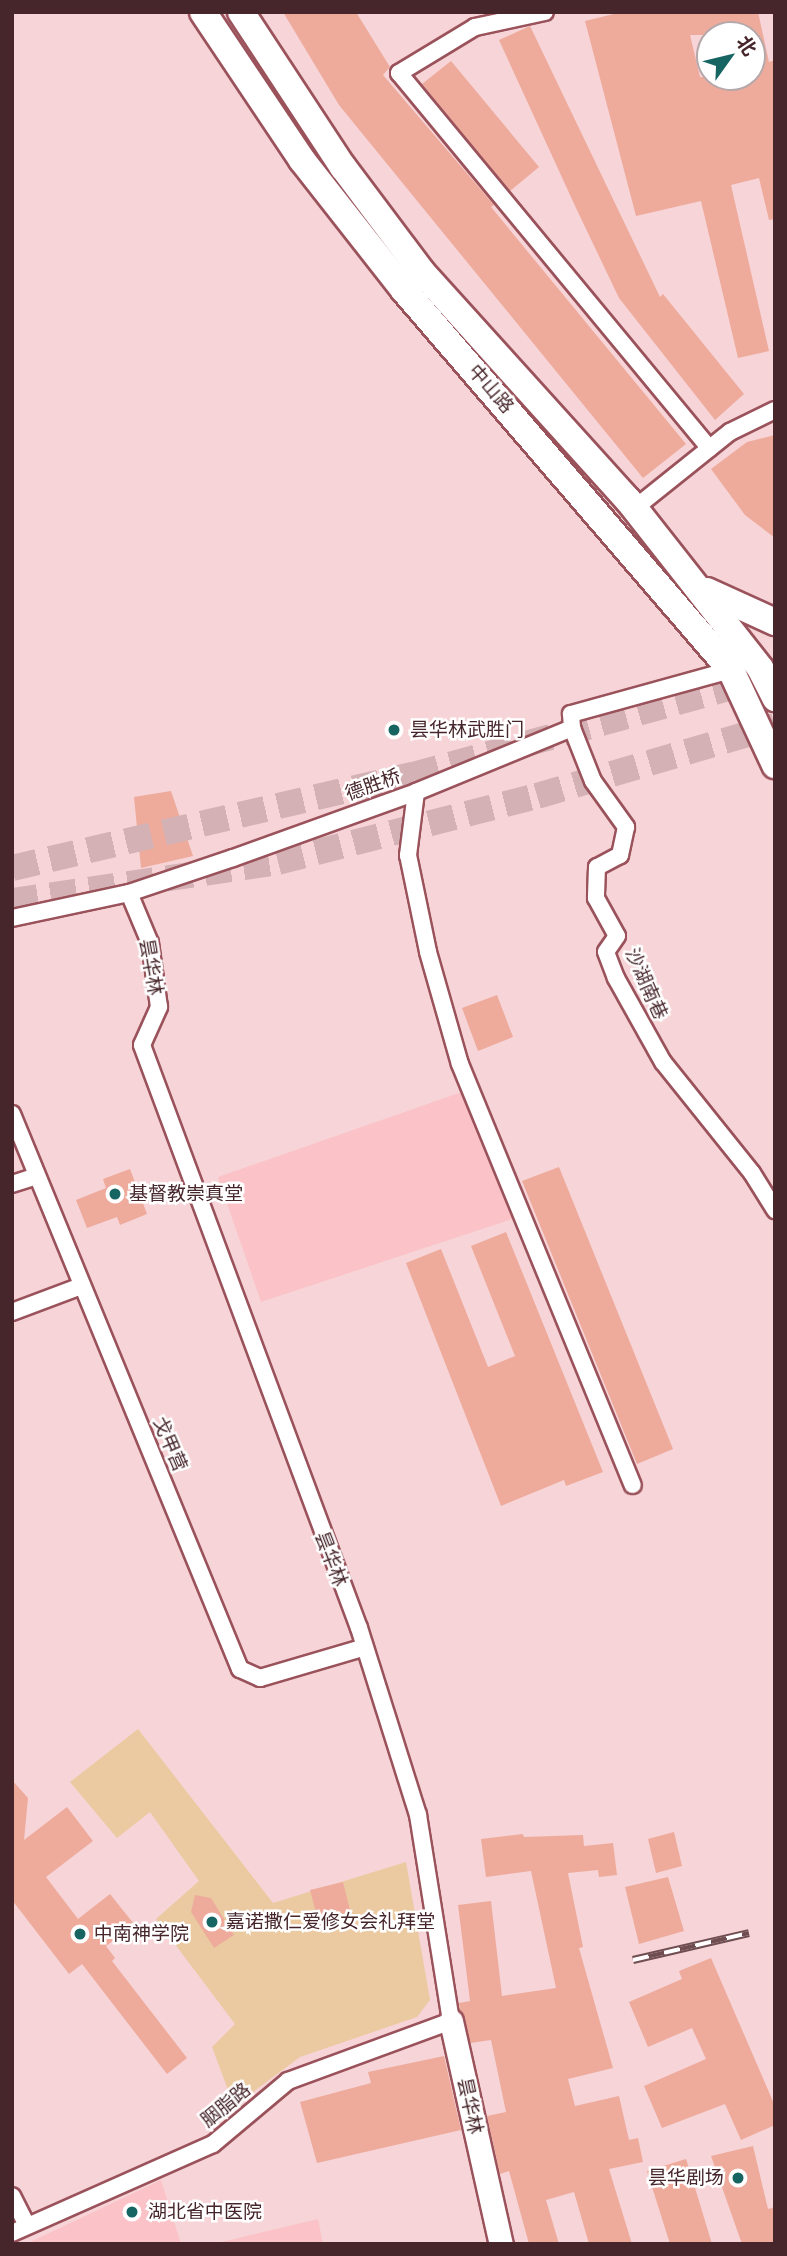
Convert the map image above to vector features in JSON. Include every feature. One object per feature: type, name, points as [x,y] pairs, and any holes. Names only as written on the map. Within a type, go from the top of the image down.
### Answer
[{"type":"main road","name":"中山路","points":[[203,12],[302,160],[404,290],[731,670],[775,765]]},
{"type":"main road","name":"中山路","points":[[241,12],[343,167],[421,271],[635,508],[695,585],[770,665],[775,698]]},
{"type":"main road","points":[[695,585],[775,622]]},
{"type":"main road","points":[[731,670],[770,665]]},
{"type":"street","points":[[545,12],[475,27],[399,74],[709,448]]},
{"type":"street","points":[[635,508],[747,421],[775,410]]},
{"type":"street","name":"德胜桥","points":[[12,918],[129,893],[416,792],[572,728],[571,714],[731,670]]},
{"type":"street","name":"沙湖南巷","points":[[572,728],[593,781],[625,827],[620,855],[597,867],[596,898],[617,936],[607,952],[616,978],[663,1062],[752,1173],[775,1210]]},
{"type":"street","points":[[416,792],[408,855],[428,952],[460,1064],[633,1486]]},
{"type":"street","name":"昙华林","points":[[129,893],[150,943],[159,1007],[142,1045],[365,1647],[418,1815],[452,2021],[501,2244]]},
{"type":"street","name":"戈甲营","points":[[12,1114],[240,1669],[260,1678],[365,1647]]},
{"type":"street","points":[[12,1184],[36,1176]]},
{"type":"street","points":[[12,1312],[82,1286]]},
{"type":"street","name":"胭脂路","points":[[12,2196],[19,2228],[213,2144],[288,2081],[452,2021]]},
{"type":"shaded area","points":[[462,1092],[515,1218],[261,1302],[218,1177]]},
{"type":"shaded area","points":[[138,1729],[273,1903],[406,1862],[430,2000],[417,2017],[300,2057],[234,2106],[212,2047],[235,2024],[156,1919],[199,1881],[150,1812],[117,1838],[70,1782]]},
{"type":"shaded area","name":"湖北省中医院","points":[[161,2180],[181,2244],[26,2244]]},
{"type":"shaded area","name":"湖北省中医院","points":[[318,2219],[323,2244],[213,2244]]},
{"type":"building","points":[[283,12],[356,12],[390,67],[383,75],[494,205],[491,207],[686,444],[643,478],[339,105]]},
{"type":"building","points":[[622,12],[758,12],[760,21],[696,21],[696,35],[690,35],[696,60],[696,91],[766,91],[766,48],[769,62],[775,60],[775,219],[769,220],[759,178],[731,185],[769,351],[738,358],[701,201],[636,216],[585,21]]},
{"type":"building","points":[[530,26],[660,297],[663,294],[744,394],[715,420],[619,298],[576,208],[499,40]]},
{"type":"building","points":[[451,61],[539,167],[510,191],[422,84]]},
{"type":"building","points":[[775,435],[775,538],[745,515],[711,469],[747,442]]},
{"type":"building","points":[[171,791],[193,856],[141,868],[134,797]]},
{"type":"building","points":[[497,995],[513,1037],[478,1051],[462,1008]]},
{"type":"building","points":[[559,1167],[673,1449],[637,1464],[522,1181]]},
{"type":"building","name":"基督教崇真堂","points":[[130,1169],[147,1214],[120,1225],[117,1217],[87,1228],[76,1200],[106,1188],[103,1179]]},
{"type":"building","points":[[506,1232],[603,1472],[566,1486],[564,1480],[501,1506],[406,1263],[441,1249],[488,1367],[515,1356],[471,1246]]},
{"type":"building","name":"中南神学院","points":[[12,1780],[28,1798],[24,1840],[67,1807],[93,1841],[46,1877],[78,1919],[110,1894],[134,1924],[106,1946],[115,1958],[112,1961],[187,2058],[167,2074],[82,1964],[69,1974],[12,1900]]},
{"type":"building","points":[[674,1832],[682,1866],[656,1873],[648,1839]]},
{"type":"building","points":[[523,1834],[524,1837],[583,1835],[584,1846],[613,1843],[617,1875],[599,1877],[598,1870],[568,1873],[583,1947],[579,1948],[613,2068],[568,2079],[575,2106],[619,2096],[629,2140],[638,2138],[643,2162],[609,2169],[632,2244],[589,2244],[574,2192],[546,2200],[559,2244],[529,2244],[509,2171],[500,2174],[487,2116],[506,2112],[491,2040],[470,2043],[460,2011],[459,2003],[470,2001],[458,1905],[491,1901],[502,1996],[556,1988],[531,1871],[486,1877],[481,1839]]},
{"type":"building","points":[[668,1877],[684,1931],[639,1944],[625,1887]]},
{"type":"building","points":[[343,1882],[353,1922],[321,1931],[310,1890]]},
{"type":"building","name":"嘉诺撒仁爱修女会礼拜堂","points":[[195,1895],[211,1898],[234,1935],[214,1948],[191,1912]]},
{"type":"building","points":[[711,1958],[775,2106],[775,2125],[741,2140],[725,2104],[662,2128],[644,2086],[706,2059],[692,2028],[648,2047],[629,2002],[682,1979],[679,1971]]},
{"type":"building","points":[[444,2056],[461,2130],[317,2163],[300,2102],[371,2083],[368,2072]]},
{"type":"building","points":[[753,2146],[768,2209],[775,2207],[775,2244],[742,2244],[711,2156]]},
{"type":"building","points":[[686,2159],[712,2244],[670,2244],[647,2171]]},
{"type":"tunnel","points":[[12,868],[413,775],[775,675]]},
{"type":"tunnel","points":[[12,901],[278,862],[537,796],[775,726]]},
{"type":"railway","points":[[633,1960],[749,1933]]},
{"type":"place","name":"昙华林武胜门","points":[[394,730]]},
{"type":"place","name":"基督教崇真堂","points":[[115,1194]]},
{"type":"place","name":"嘉诺撒仁爱修女会礼拜堂","points":[[212,1922]]},
{"type":"place","name":"中南神学院","points":[[80,1934]]},
{"type":"place","name":"昙华剧场","points":[[738,2178]]},
{"type":"place","name":"湖北省中医院","points":[[132,2212]]}]
